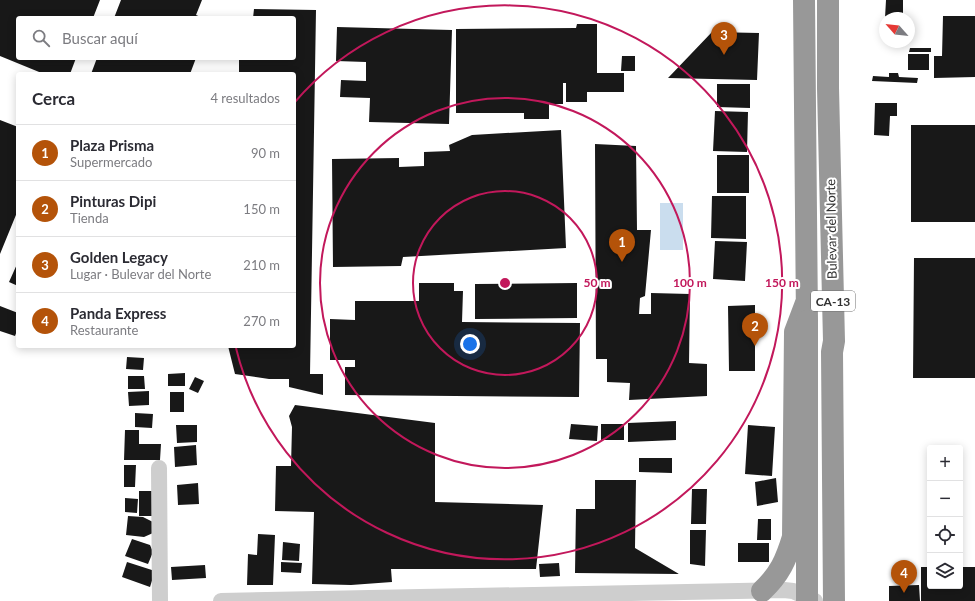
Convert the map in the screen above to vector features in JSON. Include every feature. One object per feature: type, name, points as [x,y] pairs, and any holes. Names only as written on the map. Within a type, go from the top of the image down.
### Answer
[{"type":"highway","name":"Bulevar del Norte","points":[[804,0],[807,298],[807,601]]},
{"type":"highway","name":"Bulevar del Norte","points":[[828,0],[828,88],[834,341],[832,352],[834,601]]},
{"type":"highway","points":[[762,591],[772,582],[787,558],[793,537],[795,332],[807,298]]},
{"type":"highway","points":[[825,601],[828,362],[832,352]]},
{"type":"highway","points":[[787,558],[791,569],[801,580],[807,582],[819,576],[826,567]]},
{"type":"street","points":[[159,468],[160,601]]},
{"type":"street","points":[[221,601],[793,591],[815,601]]},
{"type":"water","points":[[660,203],[683,203],[683,250],[660,250]]},
{"type":"building","points":[[0,0],[100,0],[94,16],[16,16],[16,60],[75,60],[71,72],[39,72],[0,56]]},
{"type":"building","points":[[121,0],[202,0],[196,15],[198,16],[115,16]]},
{"type":"building","points":[[886,0],[903,0],[903,12],[885,12]]},
{"type":"building","points":[[254,9],[316,10],[310,374],[323,374],[323,395],[289,387],[289,379],[269,379],[235,374],[228,348],[296,348],[296,72],[239,72],[239,60],[296,60],[296,16],[253,16]]},
{"type":"building","points":[[943,16],[975,16],[975,77],[934,78],[934,56],[942,56]]},
{"type":"building","points":[[577,24],[597,24],[597,73],[624,73],[624,92],[587,92],[587,102],[566,102],[566,83],[563,83],[563,104],[549,104],[549,119],[524,119],[524,113],[456,113],[456,29],[576,28]]},
{"type":"building","points":[[337,27],[452,30],[449,124],[369,122],[370,98],[340,97],[341,80],[366,81],[366,62],[336,61]]},
{"type":"building","points":[[712,32],[759,33],[757,80],[668,78]]},
{"type":"building","points":[[910,48],[931,48],[931,52],[909,52]]},
{"type":"building","points":[[908,54],[929,54],[929,70],[908,70]]},
{"type":"building","points":[[622,56],[635,56],[635,71],[621,71]]},
{"type":"building","points":[[96,60],[195,60],[191,72],[92,72]]},
{"type":"building","points":[[889,73],[898,73],[899,77],[918,78],[917,83],[872,81],[873,76],[889,77]]},
{"type":"building","points":[[717,84],[750,84],[750,108],[717,107]]},
{"type":"building","points":[[875,103],[897,103],[897,116],[890,116],[889,136],[874,135]]},
{"type":"building","points":[[715,111],[748,112],[747,152],[713,151]]},
{"type":"building","points":[[0,120],[16,126],[16,215],[0,254]]},
{"type":"building","points":[[911,125],[975,125],[975,222],[911,222]]},
{"type":"building","points":[[561,130],[566,248],[403,257],[401,266],[333,267],[332,159],[399,158],[399,167],[424,166],[424,152],[450,151],[449,145],[472,135]]},
{"type":"building","points":[[595,144],[636,146],[637,230],[651,230],[645,296],[640,298],[639,314],[651,314],[651,293],[690,294],[689,363],[707,364],[707,396],[629,400],[630,383],[607,382],[607,359],[596,359]]},
{"type":"building","points":[[717,155],[749,155],[749,193],[717,193]]},
{"type":"building","points":[[712,196],[746,196],[746,239],[711,238]]},
{"type":"building","points":[[715,241],[747,242],[745,281],[713,279]]},
{"type":"building","points":[[914,258],[975,258],[975,378],[913,378]]},
{"type":"building","points":[[16,266],[16,285],[9,282]]},
{"type":"building","points":[[419,283],[454,283],[454,291],[463,291],[462,322],[580,323],[579,397],[345,395],[345,367],[355,367],[355,360],[330,360],[330,319],[355,320],[355,301],[419,301]]},
{"type":"building","points":[[577,283],[577,318],[475,319],[475,284]]},
{"type":"building","points":[[755,305],[755,371],[729,371],[728,306]]},
{"type":"building","points":[[0,306],[16,312],[16,333],[15,336],[0,331]]},
{"type":"building","points":[[127,357],[144,358],[143,370],[126,369]]},
{"type":"building","points":[[185,373],[185,386],[168,386],[168,374]]},
{"type":"building","points":[[128,376],[144,376],[145,389],[128,389]]},
{"type":"building","points":[[195,377],[204,381],[198,393],[189,389]]},
{"type":"building","points":[[149,391],[149,405],[129,406],[128,392]]},
{"type":"building","points":[[170,392],[184,392],[184,412],[170,412]]},
{"type":"building","points":[[295,405],[435,423],[435,502],[543,505],[536,569],[391,569],[392,582],[351,585],[312,584],[314,512],[275,511],[276,466],[291,466],[292,427],[289,416]]},
{"type":"building","points":[[135,413],[153,414],[152,428],[135,427]]},
{"type":"building","points":[[676,421],[676,440],[628,442],[628,423]]},
{"type":"building","points":[[571,424],[598,426],[597,441],[569,439]]},
{"type":"building","points":[[601,424],[624,424],[624,440],[601,440]]},
{"type":"building","points":[[176,425],[197,425],[197,442],[177,443]]},
{"type":"building","points":[[748,425],[775,427],[772,476],[745,474]]},
{"type":"building","points":[[125,430],[139,430],[139,444],[161,444],[160,460],[124,460]]},
{"type":"building","points":[[196,445],[197,465],[175,467],[174,447]]},
{"type":"building","points":[[639,458],[672,458],[672,473],[639,472]]},
{"type":"building","points":[[124,465],[136,465],[135,487],[124,487]]},
{"type":"building","points":[[776,478],[778,502],[757,506],[755,482]]},
{"type":"building","points":[[595,480],[636,480],[635,548],[679,574],[575,573],[576,509],[595,509]]},
{"type":"building","points":[[198,483],[199,504],[178,505],[177,485]]},
{"type":"building","points":[[692,489],[707,489],[706,524],[691,524]]},
{"type":"building","points":[[139,491],[156,491],[155,516],[139,516]]},
{"type":"building","points":[[125,498],[138,499],[137,513],[125,512]]},
{"type":"building","points":[[128,516],[143,517],[153,522],[153,533],[144,537],[126,535]]},
{"type":"building","points":[[758,519],[771,519],[771,540],[757,540]]},
{"type":"building","points":[[690,530],[706,530],[705,566],[690,564]]},
{"type":"building","points":[[258,534],[275,535],[273,585],[247,585],[248,554],[257,555]]},
{"type":"building","points":[[132,539],[150,545],[153,552],[148,564],[125,556]]},
{"type":"building","points":[[283,542],[300,544],[299,561],[282,560]]},
{"type":"building","points":[[738,543],[769,543],[769,562],[738,562]]},
{"type":"building","points":[[127,562],[155,571],[150,587],[122,577]]},
{"type":"building","points":[[281,562],[302,563],[301,573],[281,572]]},
{"type":"building","points":[[559,563],[560,576],[540,577],[539,564]]},
{"type":"building","points":[[205,565],[206,578],[172,580],[171,567]]},
{"type":"building","points":[[921,567],[927,567],[927,589],[963,589],[963,567],[975,567],[975,601],[921,601]]},
{"type":"building","points":[[919,585],[920,601],[889,601],[889,586]]},
{"type":"place","name":"Golden Legacy","points":[[724,55]]},
{"type":"place","name":"Plaza Prisma","points":[[622,262]]},
{"type":"place","name":"Pinturas Dipi","points":[[755,346]]},
{"type":"place","name":"Panda Express","points":[[904,593]]}]
